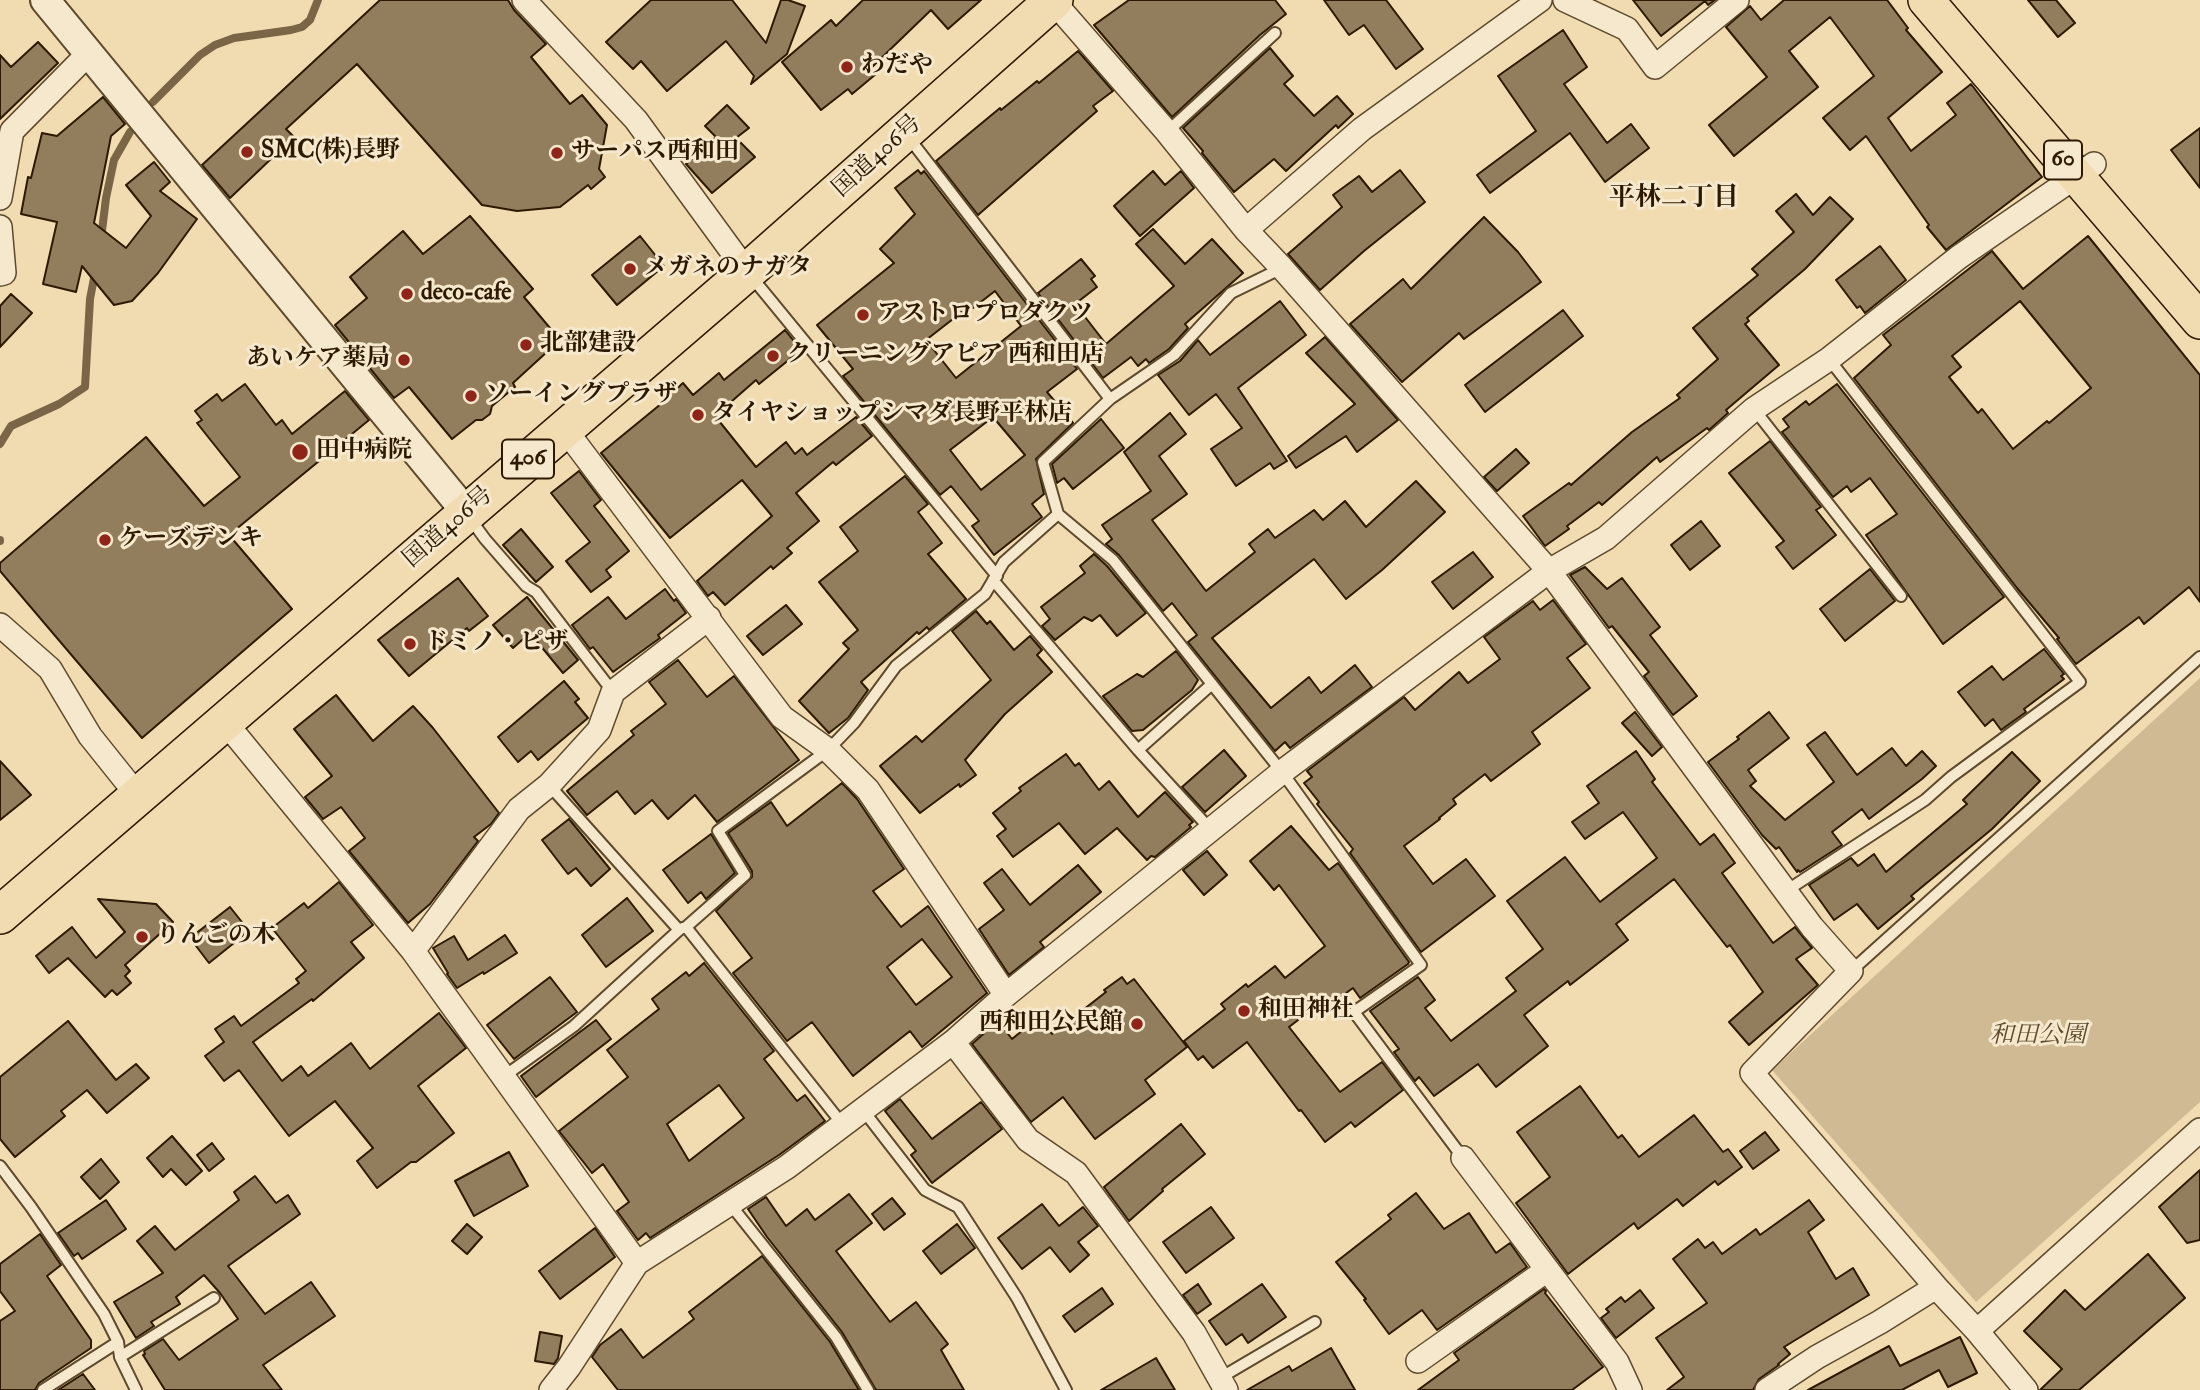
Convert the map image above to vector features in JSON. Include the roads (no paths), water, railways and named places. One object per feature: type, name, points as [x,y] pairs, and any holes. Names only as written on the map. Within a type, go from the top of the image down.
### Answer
[{"type":"highway","name":"国道406号","points":[[0,915],[747,272],[1054,1]]},
{"type":"main road","name":"60","points":[[1926,0],[2085,170],[2200,287]]},
{"type":"main road","name":"60","points":[[1957,0],[2200,321]]},
{"type":"street","points":[[45,0],[466,512]]},
{"type":"street","points":[[524,0],[636,120],[747,272]]},
{"type":"street","points":[[1246,230],[1362,129],[1540,0]]},
{"type":"street","points":[[1565,0],[1627,29],[1655,67],[1737,0]]},
{"type":"street","points":[[1054,1],[1167,132],[1246,230],[1549,571],[1812,927],[1851,971],[1752,1073],[2026,1390]]},
{"type":"street","points":[[0,198],[12,131],[88,54]]},
{"type":"street","points":[[551,1390],[637,1263],[787,1167],[844,1125],[953,1042],[1006,995],[1282,772],[1549,571],[1606,538],[1754,409],[1829,359],[1959,257],[2085,170]]},
{"type":"street","points":[[0,227],[4,273],[0,274]]},
{"type":"street","points":[[564,428],[782,717],[828,750],[868,790],[1006,995]]},
{"type":"street","points":[[413,951],[519,809],[549,785],[599,730],[613,692],[709,618]]},
{"type":"street","points":[[0,625],[50,669],[90,736],[138,796]]},
{"type":"street","points":[[225,722],[413,951],[637,1263]]},
{"type":"street","points":[[953,1042],[1028,1140],[1076,1173],[1194,1333],[1223,1384]]},
{"type":"street","points":[[1977,1331],[2200,1130]]},
{"type":"street","points":[[1463,1158],[1616,1362],[1630,1390]]},
{"type":"street","points":[[1418,1361],[1547,1270]]},
{"type":"street","points":[[1767,1390],[1817,1357],[1936,1287]]},
{"type":"lane","points":[[1167,132],[1251,52],[1275,33]]},
{"type":"lane","points":[[904,133],[1110,399]]},
{"type":"lane","points":[[1282,268],[1231,293],[1174,355],[1110,399],[1043,462],[1058,514],[1113,560],[1282,772],[1421,965],[1354,1012],[1463,1158]]},
{"type":"lane","points":[[747,272],[1138,750],[1211,830]]},
{"type":"lane","points":[[1786,891],[1925,800],[1951,777],[2080,682],[1829,359]]},
{"type":"lane","points":[[1754,409],[1901,596]]},
{"type":"lane","points":[[466,512],[493,549],[526,586],[536,592],[613,692]]},
{"type":"lane","points":[[503,1077],[574,1026],[745,875],[718,831],[828,750],[854,723],[896,666],[985,594],[1004,562],[1058,514]]},
{"type":"lane","points":[[1851,971],[2200,657]]},
{"type":"lane","points":[[1138,750],[1212,684]]},
{"type":"lane","points":[[549,785],[682,928],[844,1125]]},
{"type":"lane","points":[[863,1110],[925,1190],[958,1207],[1017,1298],[1066,1390]]},
{"type":"lane","points":[[0,1166],[104,1314],[136,1390]]},
{"type":"lane","points":[[730,1204],[836,1337],[868,1390]]},
{"type":"lane","points":[[120,1357],[214,1298]]},
{"type":"lane","points":[[1223,1384],[1315,1322]]},
{"type":"lane","points":[[43,1390],[118,1342]]},
{"type":"waterway","points":[[153,102],[200,55],[215,45],[234,38],[302,27],[310,20],[318,0]]},
{"type":"waterway","points":[[101,239],[114,160],[130,132]]},
{"type":"waterway","points":[[0,444],[11,426],[59,404],[85,387],[90,299],[95,273]]},
{"type":"place","name":"わだや","points":[[847,67]]},
{"type":"place","name":"SMC(株)長野","points":[[247,152]]},
{"type":"place","name":"サーパス西和田","points":[[557,153]]},
{"type":"place","name":"メガネのナガタ","points":[[630,269]]},
{"type":"place","name":"deco-cafe","points":[[407,294]]},
{"type":"place","name":"アストロプロダクツ","points":[[863,315]]},
{"type":"place","name":"北部建設","points":[[526,345]]},
{"type":"place","name":"クリーニングアピア 西和田店","points":[[773,356]]},
{"type":"place","name":"あいケア薬局","points":[[404,360]]},
{"type":"place","name":"ソーイングプラザ","points":[[471,396]]},
{"type":"place","name":"タイヤショップシマダ長野平林店","points":[[698,415]]},
{"type":"place","name":"田中病院","points":[[300,452]]},
{"type":"place","name":"ケーズデンキ","points":[[105,540]]},
{"type":"place","name":"ドミノ・ピザ","points":[[410,644]]},
{"type":"place","name":"りんごの木","points":[[142,937]]},
{"type":"place","name":"和田神社","points":[[1244,1011]]},
{"type":"place","name":"西和田公民館","points":[[1137,1024]]},
{"type":"district","name":"平林二丁目","points":[[1674,199]]},
{"type":"park label","name":"和田公園","points":[[2038,1037]]}]
